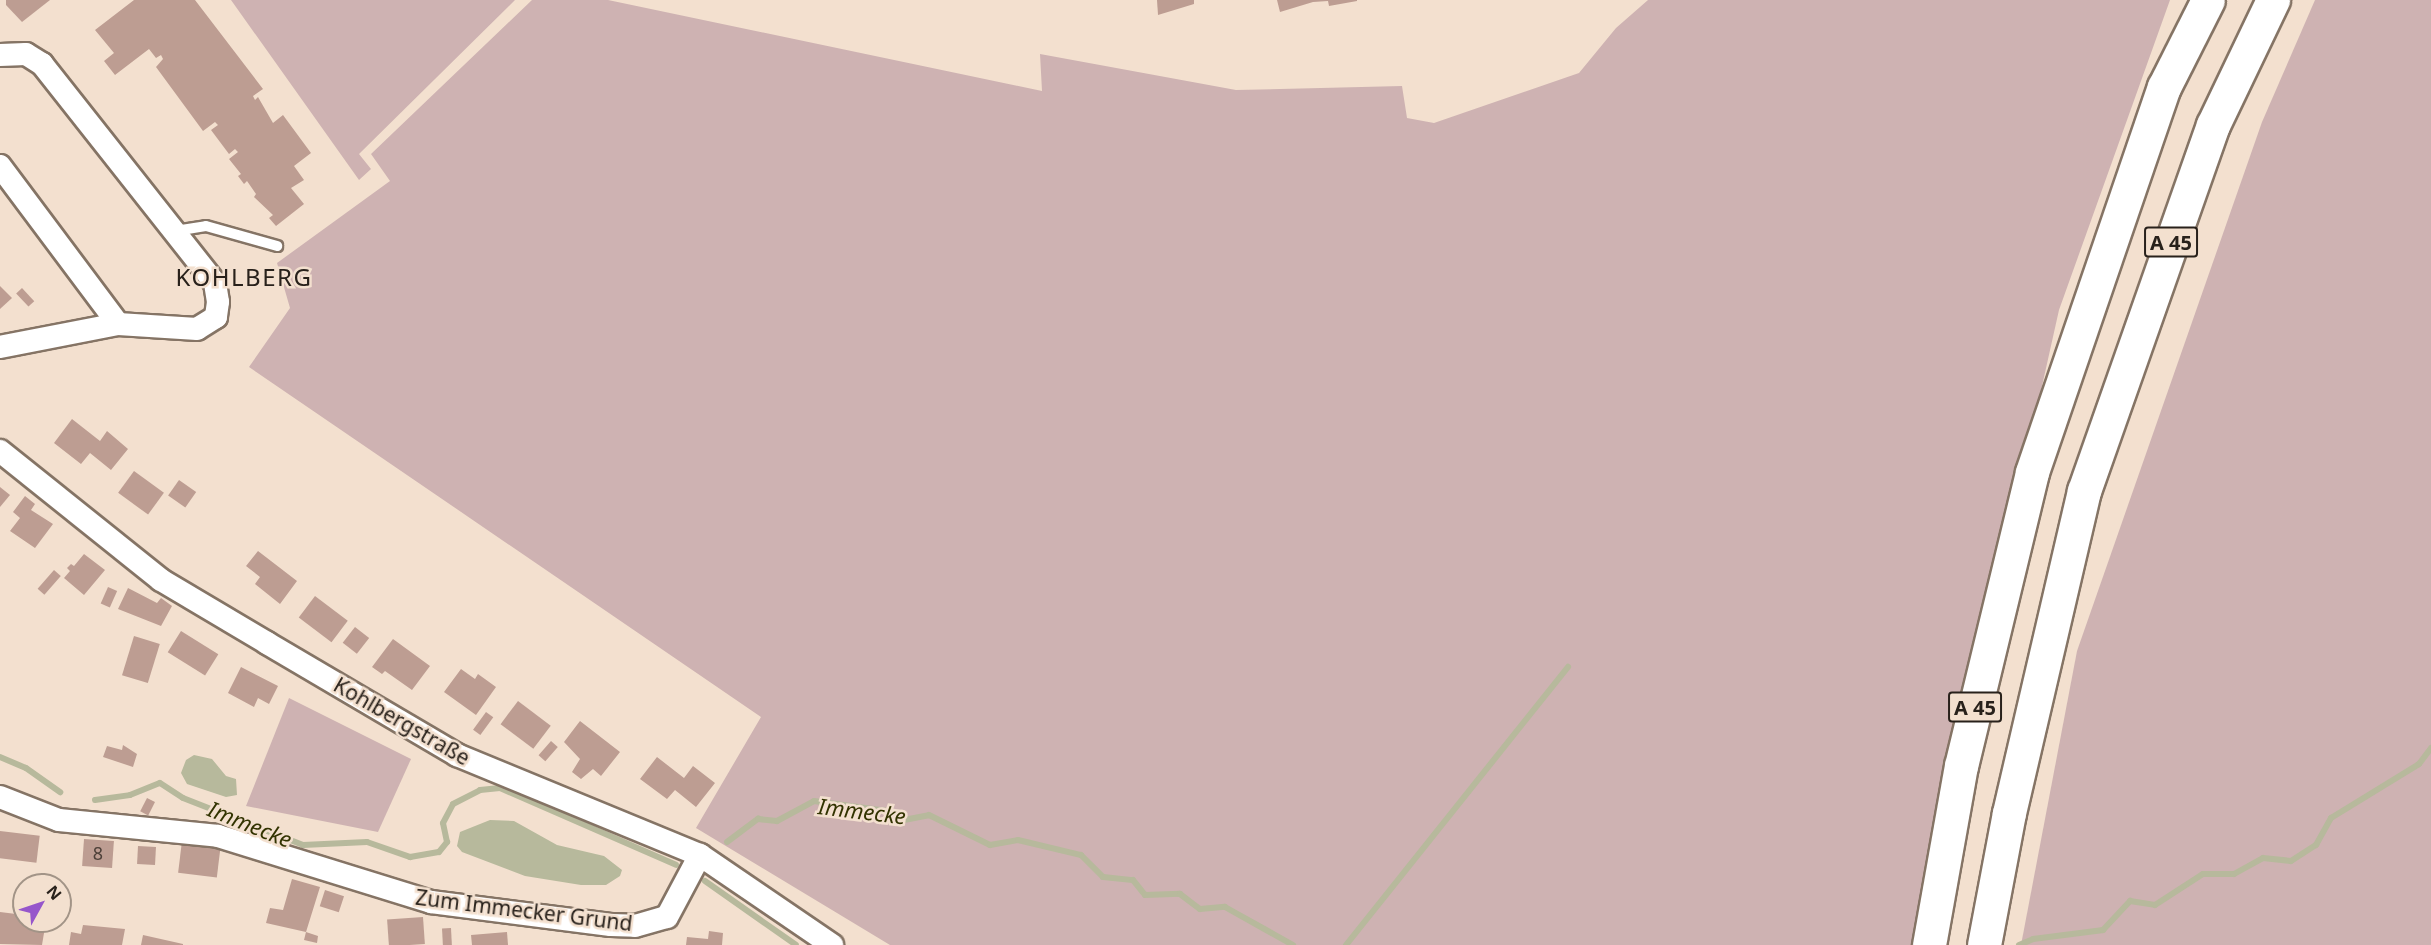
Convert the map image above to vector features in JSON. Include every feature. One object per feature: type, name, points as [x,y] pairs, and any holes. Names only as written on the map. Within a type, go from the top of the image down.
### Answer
[{"type":"highway","name":"A 45","points":[[1929,945],[1961,766],[2032,472],[2164,87],[2208,0]]},
{"type":"highway","name":"A 45","points":[[1984,945],[2009,813],[2084,491],[2213,125],[2273,0]]},
{"type":"street","points":[[0,55],[26,54],[42,64],[215,283],[216,317],[197,329],[117,324],[0,347]]},
{"type":"street","points":[[0,165],[117,324]]},
{"type":"street","name":"Kohlbergstraße","points":[[0,451],[161,580],[457,755],[700,855],[832,945]]},
{"type":"street","name":"Zum Immecker Grund","points":[[0,798],[59,820],[218,836],[431,902],[611,925],[634,926],[667,917],[700,855]]},
{"type":"lane","points":[[175,231],[206,225],[277,246]]},
{"type":"shaded area","points":[[231,0],[515,0],[359,154],[371,169],[359,180]]},
{"type":"shaded area","points":[[532,0],[608,0],[1042,91],[1040,54],[1236,90],[1402,86],[1407,118],[1434,123],[1579,73],[1616,28],[1648,0],[2170,0],[2059,310],[1917,945],[890,945],[696,828],[761,717],[249,367],[290,308],[277,263],[390,181],[371,154]]},
{"type":"shaded area","points":[[2315,0],[2431,0],[2431,945],[2021,945],[2077,651],[2262,122]]},
{"type":"shaded area","points":[[289,698],[411,759],[378,832],[246,806]]},
{"type":"shaded area","points":[[194,755],[212,759],[226,776],[236,779],[237,795],[226,797],[187,784],[181,773],[186,760]]},
{"type":"shaded area","points":[[490,820],[514,821],[557,845],[604,856],[622,870],[620,876],[606,885],[581,885],[525,876],[462,852],[457,846],[460,832]]},
{"type":"building","points":[[6,0],[50,0],[22,22],[6,5]]},
{"type":"building","points":[[134,0],[195,0],[263,89],[253,96],[255,100],[258,97],[273,123],[283,115],[311,153],[294,166],[304,180],[291,188],[304,204],[276,226],[269,218],[273,215],[254,197],[256,194],[247,181],[244,184],[238,176],[241,174],[229,159],[238,152],[235,149],[229,154],[211,130],[218,125],[215,122],[203,131],[156,67],[163,59],[161,55],[156,58],[149,49],[115,75],[104,61],[114,53],[95,30]]},
{"type":"building","points":[[1157,0],[1194,0],[1194,4],[1158,15]]},
{"type":"building","points":[[1277,0],[1357,1],[1329,6],[1328,1],[1313,2],[1280,12]]},
{"type":"building","points":[[0,286],[12,298],[0,309]]},
{"type":"building","points":[[22,288],[34,301],[28,307],[16,293]]},
{"type":"building","points":[[72,419],[100,441],[107,431],[128,449],[111,470],[90,453],[81,464],[54,443]]},
{"type":"building","points":[[134,471],[164,493],[148,515],[118,493]]},
{"type":"building","points":[[179,480],[196,492],[185,508],[168,496]]},
{"type":"building","points":[[0,487],[10,495],[0,507]]},
{"type":"building","points":[[25,496],[35,504],[31,510],[53,524],[35,548],[10,531],[20,518],[13,512]]},
{"type":"building","points":[[258,551],[297,581],[280,604],[255,584],[260,577],[246,566]]},
{"type":"building","points":[[84,554],[105,570],[84,595],[64,578],[70,571],[67,568],[71,564],[74,566]]},
{"type":"building","points":[[54,570],[61,576],[44,595],[38,589]]},
{"type":"building","points":[[108,587],[117,591],[110,608],[101,603]]},
{"type":"building","points":[[128,588],[157,603],[161,598],[172,606],[161,626],[118,609]]},
{"type":"building","points":[[315,596],[348,621],[331,642],[299,618]]},
{"type":"building","points":[[355,627],[369,638],[357,654],[343,643]]},
{"type":"building","points":[[181,631],[218,654],[205,676],[168,652]]},
{"type":"building","points":[[134,636],[160,644],[148,683],[122,675]]},
{"type":"building","points":[[393,639],[430,666],[412,690],[385,671],[382,674],[372,667]]},
{"type":"building","points":[[241,667],[278,686],[269,704],[258,698],[254,707],[228,693]]},
{"type":"building","points":[[461,669],[475,679],[478,674],[496,687],[476,715],[444,692]]},
{"type":"building","points":[[518,701],[551,726],[533,749],[501,724]]},
{"type":"building","points":[[486,712],[493,717],[480,735],[473,730]]},
{"type":"building","points":[[580,721],[620,752],[601,776],[593,769],[581,779],[572,772],[580,759],[564,742]]},
{"type":"building","points":[[551,741],[558,747],[545,761],[539,755]]},
{"type":"building","points":[[123,745],[137,754],[133,767],[103,757],[107,746],[122,750]]},
{"type":"building","points":[[657,757],[684,778],[693,766],[715,783],[696,807],[675,790],[667,799],[640,779]]},
{"type":"building","points":[[147,798],[155,802],[148,815],[140,811]]},
{"type":"building","points":[[0,831],[40,836],[36,863],[0,858]]},
{"type":"building","points":[[84,839],[114,841],[112,868],[82,866]]},
{"type":"building","points":[[182,841],[221,846],[217,878],[178,873]]},
{"type":"building","points":[[138,846],[156,847],[155,865],[137,864]]},
{"type":"building","points":[[292,879],[320,887],[306,932],[266,923],[270,908],[283,910]]},
{"type":"building","points":[[325,890],[344,896],[339,912],[320,906]]},
{"type":"building","points":[[0,912],[12,914],[12,933],[44,933],[42,945],[0,944]]},
{"type":"building","points":[[423,917],[425,944],[389,945],[387,920]]},
{"type":"building","points":[[83,925],[125,929],[122,945],[69,945],[71,933],[81,934]]},
{"type":"building","points":[[442,928],[451,928],[452,945],[443,945]]},
{"type":"building","points":[[709,931],[723,933],[722,945],[686,945],[687,937],[708,939]]},
{"type":"building","points":[[306,932],[318,936],[317,943],[304,940]]},
{"type":"building","points":[[507,932],[508,945],[472,945],[471,935]]},
{"type":"building","points":[[143,935],[183,944],[183,945],[141,945]]},
{"type":"waterway","points":[[1346,945],[1568,667]]},
{"type":"waterway","name":"Immecke","points":[[2019,945],[2033,939],[2103,930],[2130,901],[2155,905],[2203,874],[2234,874],[2263,858],[2291,861],[2316,845],[2331,818],[2419,764],[2431,748]]},
{"type":"waterway","name":"Immecke","points":[[0,757],[26,768],[60,792]]},
{"type":"waterway","name":"Immecke","points":[[95,800],[130,795],[160,783],[183,798],[303,845],[367,842],[410,857],[439,852],[447,842],[443,823],[453,804],[480,790],[500,788],[676,865]]},
{"type":"waterway","name":"Immecke","points":[[727,842],[758,819],[777,821],[814,801],[887,811],[904,820],[929,815],[990,845],[1018,840],[1081,855],[1103,877],[1133,880],[1145,895],[1180,894],[1200,909],[1225,907],[1293,945]]},
{"type":"waterway","points":[[705,881],[796,945]]},
{"type":"district","name":"KOHLBERG","points":[[244,277]]}]
